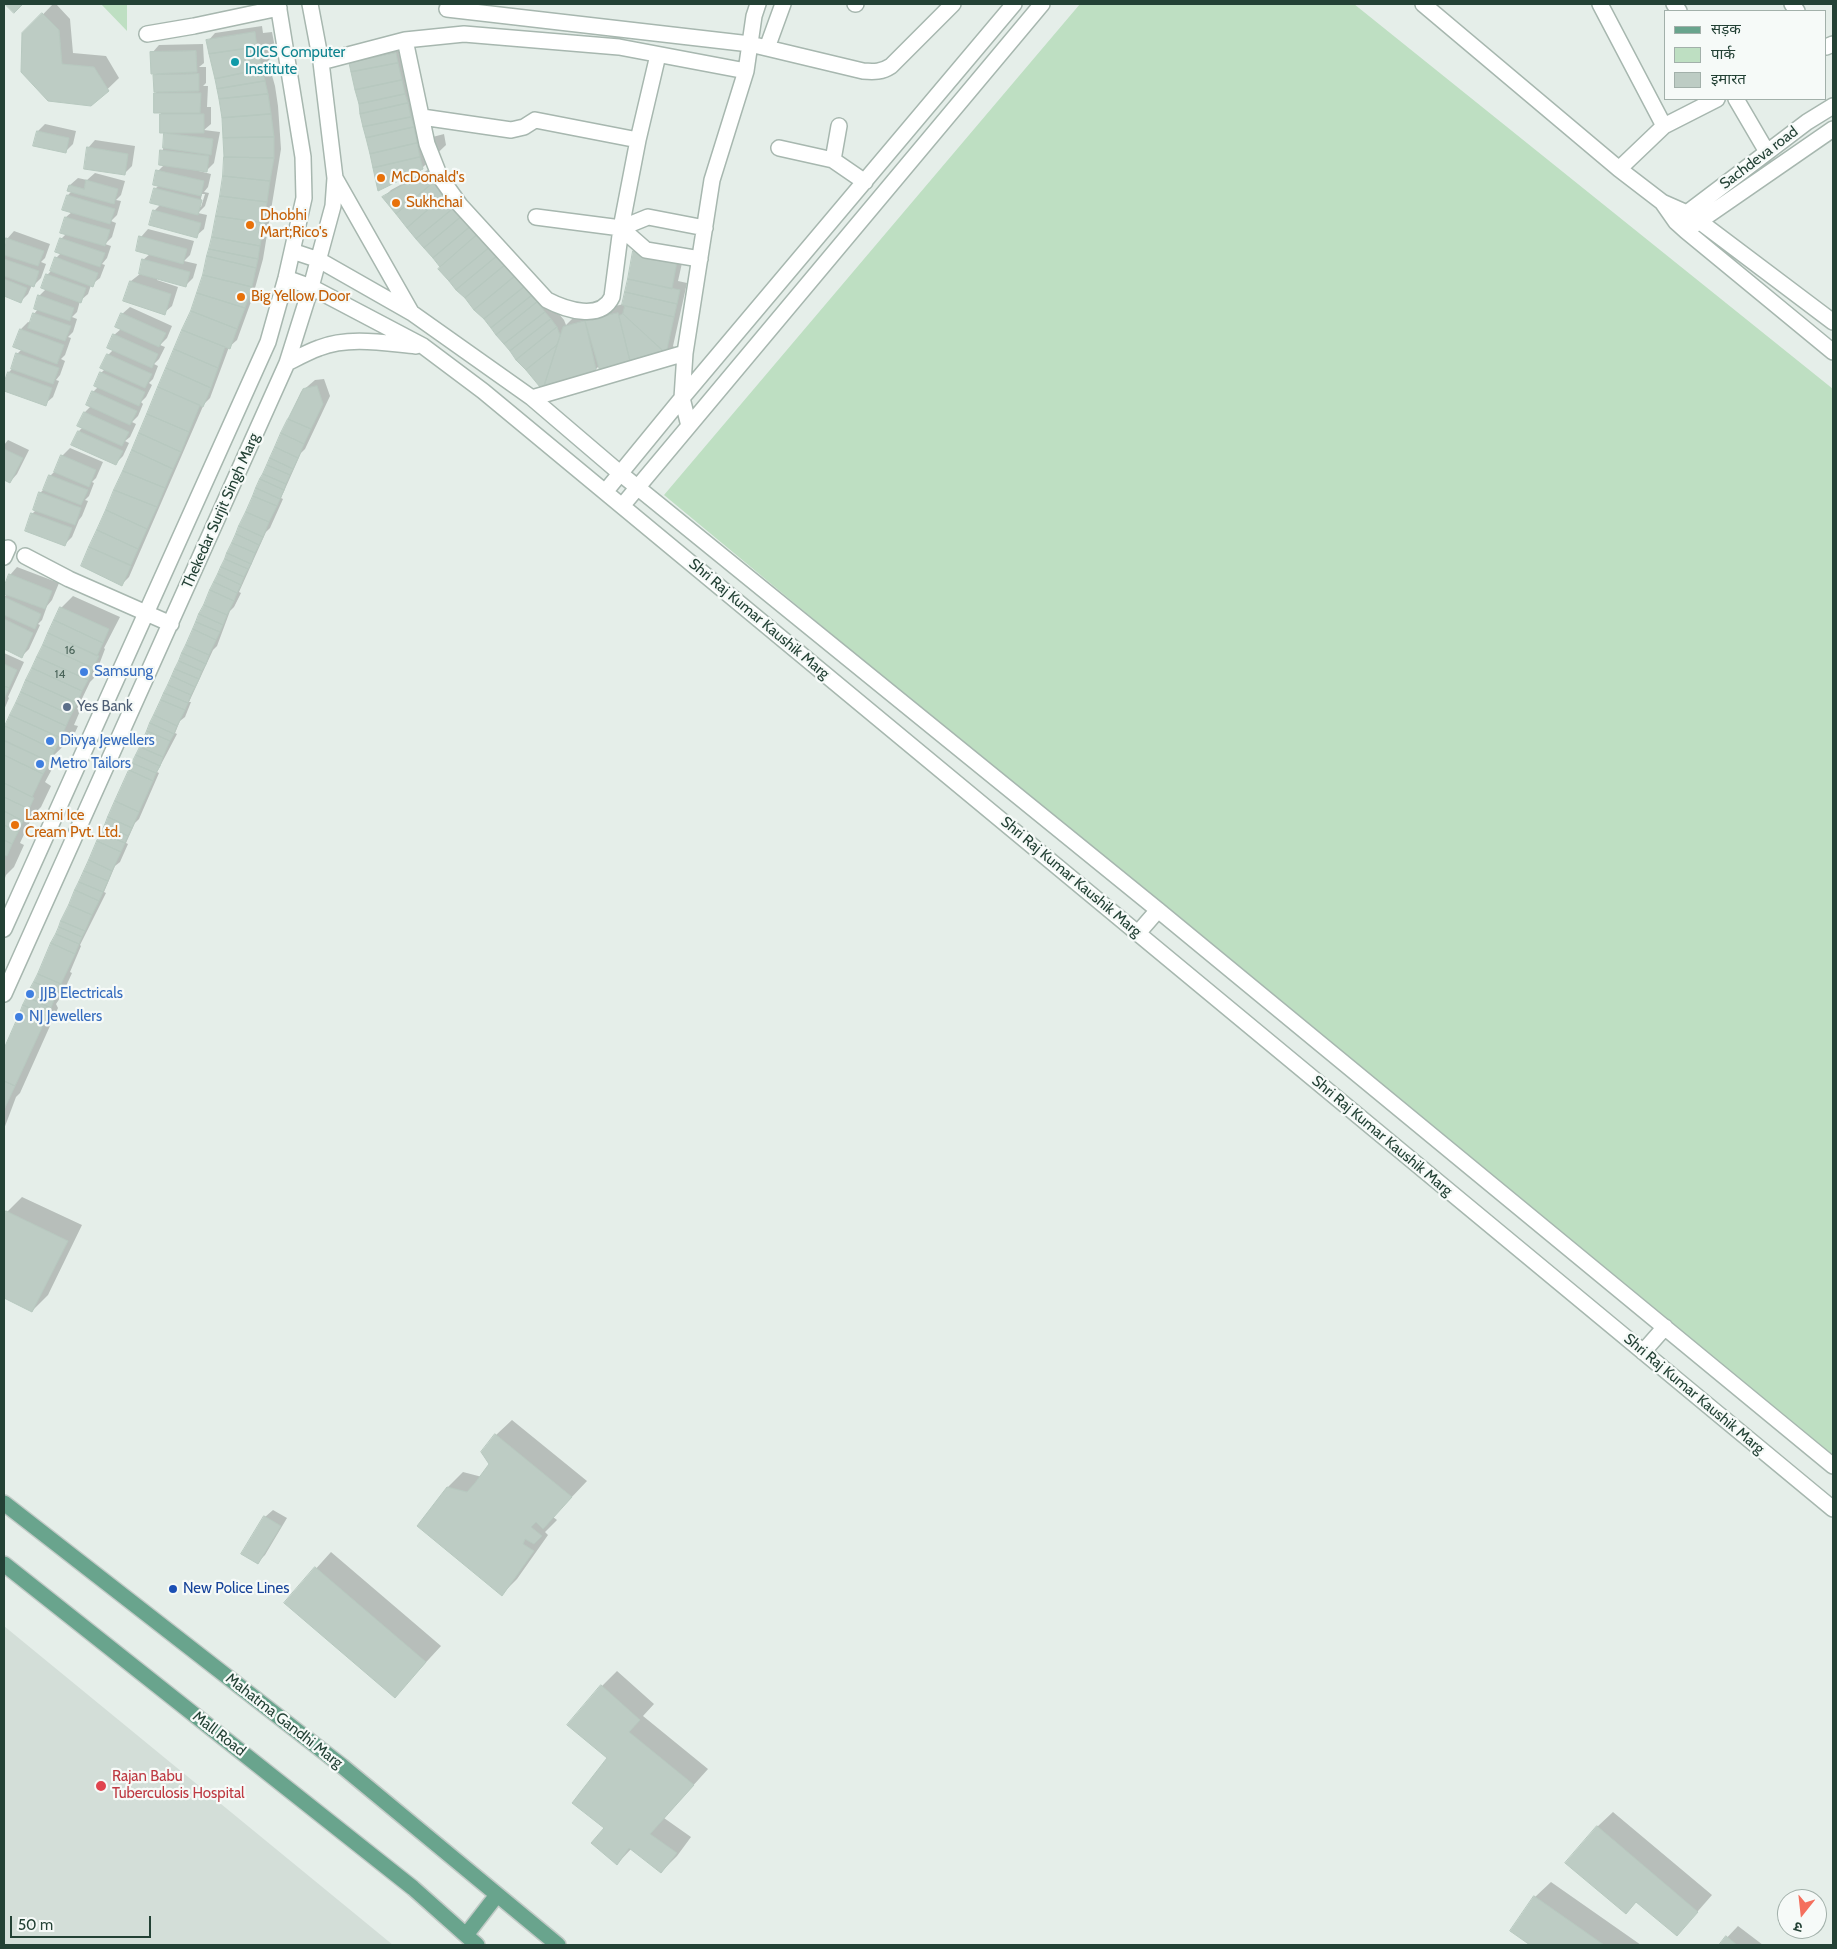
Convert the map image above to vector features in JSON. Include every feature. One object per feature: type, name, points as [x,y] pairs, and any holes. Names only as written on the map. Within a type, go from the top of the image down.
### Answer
[{"type":"main road","name":"Mahatma Gandhi Marg","points":[[4,1503],[342,1766],[558,1945]]},
{"type":"main road","name":"Mall Road","points":[[4,1564],[413,1888],[478,1945]]},
{"type":"main road","points":[[466,1935],[497,1895]]},
{"type":"street","name":"Thekedar Surjit Singh Marg","points":[[4,994],[287,363],[311,287],[333,206],[335,178],[321,62],[310,4]]},
{"type":"street","points":[[688,426],[682,398],[685,353],[712,180],[746,71],[754,16],[758,4]]},
{"type":"street","points":[[767,48],[783,4]]},
{"type":"street","points":[[453,35],[446,7],[506,10],[750,44],[863,71],[884,70],[891,66],[953,4]]},
{"type":"street","points":[[605,492],[1014,4]]},
{"type":"street","points":[[622,506],[1042,4]]},
{"type":"street","points":[[1422,4],[1619,169],[1687,222],[1833,352]]},
{"type":"street","points":[[1600,4],[1664,126]]},
{"type":"street","name":"Thekedar Surjit Singh Marg","points":[[4,929],[268,342],[286,278],[304,198],[303,158],[279,6]]},
{"type":"street","points":[[147,34],[194,26],[279,6]]},
{"type":"street","points":[[321,62],[405,40],[464,34],[619,47],[746,71]]},
{"type":"street","points":[[405,40],[427,144],[440,177],[460,205],[547,300],[563,308],[575,311],[601,310],[612,297],[621,228],[638,140],[658,55]]},
{"type":"street","points":[[1619,169],[1664,126],[1714,100]]},
{"type":"street","points":[[1737,100],[1767,152]]},
{"type":"street","name":"Sachdeva road","points":[[1687,222],[1767,152],[1833,106]]},
{"type":"street","points":[[1819,115],[1833,130]]},
{"type":"street","points":[[422,117],[511,130],[524,127],[535,120],[638,140]]},
{"type":"street","points":[[833,160],[839,126]]},
{"type":"street","name":"Sachdeva road","points":[[1687,222],[1833,130]]},
{"type":"street","points":[[779,148],[833,160],[865,182]]},
{"type":"street","points":[[335,178],[412,313]]},
{"type":"street","points":[[536,217],[621,228],[648,217],[705,228]]},
{"type":"street","points":[[1687,222],[1833,322]]},
{"type":"street","points":[[621,228],[646,250],[700,259]]},
{"type":"street","name":"Shri Raj Kumar Kaushik Marg","points":[[292,251],[318,260],[412,313],[532,398],[621,474],[1158,910],[1833,1466]]},
{"type":"street","name":"Shri Raj Kumar Kaushik Marg","points":[[286,278],[311,287],[423,346],[483,391],[1833,1509]]},
{"type":"street","points":[[287,363],[331,344],[358,342],[423,346]]},
{"type":"street","points":[[532,398],[685,353]]},
{"type":"street","points":[[25,556],[69,579],[171,624]]},
{"type":"street","points":[[1138,932],[1158,910]]},
{"type":"street","points":[[1643,1352],[1665,1326]]},
{"type":"shaded area","name":"Rajan Babu Tuberculosis Hospital","points":[[4,1626],[393,1945],[4,1945]]},
{"type":"green space","points":[[101,4],[127,4],[127,31]]},
{"type":"green space","points":[[1080,4],[1354,4],[1833,389],[1833,1465],[664,495]]},
{"type":"building","points":[[5,4],[23,4],[14,13]]},
{"type":"building","points":[[42,13],[59,30],[62,64],[94,67],[109,91],[91,106],[48,101],[21,72],[22,33]]},
{"type":"building","points":[[255,32],[257,47],[209,54],[206,40]]},
{"type":"building","name":"DICS Computer Institute","points":[[257,47],[262,69],[215,79],[209,54]]},
{"type":"building","points":[[196,51],[197,72],[151,74],[150,52]]},
{"type":"building","points":[[396,53],[398,63],[351,72],[349,63]]},
{"type":"building","points":[[398,63],[402,80],[355,90],[351,72]]},
{"type":"building","points":[[262,69],[265,81],[217,89],[215,79]]},
{"type":"building","points":[[199,74],[199,91],[154,92],[153,75]]},
{"type":"building","points":[[402,80],[405,94],[359,104],[355,90]]},
{"type":"building","points":[[265,81],[268,94],[219,99],[217,89]]},
{"type":"building","points":[[154,93],[201,93],[200,113],[154,113]]},
{"type":"building","points":[[268,94],[271,114],[222,118],[219,99]]},
{"type":"building","points":[[405,94],[408,103],[360,114],[359,104]]},
{"type":"building","points":[[408,103],[411,117],[363,127],[360,114]]},
{"type":"building","points":[[160,114],[204,114],[204,133],[160,133]]},
{"type":"building","points":[[271,114],[274,137],[223,138],[222,118]]},
{"type":"building","points":[[411,117],[414,127],[366,138],[363,127]]},
{"type":"building","points":[[414,127],[417,143],[370,154],[366,138]]},
{"type":"building","points":[[37,131],[69,138],[66,153],[33,146]]},
{"type":"building","points":[[164,133],[213,139],[211,155],[163,148]]},
{"type":"building","points":[[274,137],[274,158],[224,157],[223,138]]},
{"type":"building","points":[[417,143],[420,157],[373,168],[370,154]]},
{"type":"building","points":[[87,147],[128,154],[125,175],[84,169]]},
{"type":"building","points":[[160,150],[209,156],[207,172],[159,165]]},
{"type":"building","points":[[224,157],[274,158],[270,181],[223,176]]},
{"type":"building","points":[[420,157],[423,169],[378,191],[373,168]]},
{"type":"building","points":[[156,170],[204,181],[201,196],[153,185]]},
{"type":"building","points":[[425,173],[434,182],[396,214],[382,197]]},
{"type":"building","points":[[223,176],[270,181],[267,202],[220,196]]},
{"type":"building","points":[[86,180],[118,189],[114,204],[67,191],[69,185],[84,189]]},
{"type":"building","points":[[434,182],[445,195],[407,228],[396,214]]},
{"type":"building","points":[[154,188],[202,200],[198,215],[150,203]]},
{"type":"building","points":[[67,195],[115,209],[110,224],[62,210]]},
{"type":"building","points":[[445,195],[455,207],[416,239],[407,228]]},
{"type":"building","points":[[220,196],[267,202],[264,223],[216,216]]},
{"type":"building","points":[[455,207],[462,216],[424,248],[416,239]]},
{"type":"building","points":[[153,210],[201,223],[197,238],[149,225]]},
{"type":"building","points":[[216,216],[264,223],[260,246],[212,237]]},
{"type":"building","points":[[462,216],[471,226],[433,258],[424,248]]},
{"type":"building","points":[[65,217],[110,230],[105,246],[60,233]]},
{"type":"building","points":[[471,226],[479,233],[440,267],[433,258]]},
{"type":"building","points":[[479,233],[490,247],[449,281],[438,269]]},
{"type":"building","points":[[139,236],[187,249],[183,264],[136,251]]},
{"type":"building","points":[[212,237],[260,246],[258,259],[209,249]]},
{"type":"building","points":[[6,238],[44,251],[38,266],[4,255]]},
{"type":"building","points":[[60,238],[105,253],[100,267],[55,252]]},
{"type":"building","points":[[490,247],[497,256],[456,290],[449,281]]},
{"type":"building","points":[[209,249],[258,259],[256,268],[207,256]]},
{"type":"building","points":[[633,251],[677,261],[672,289],[628,279]]},
{"type":"building","points":[[207,256],[256,268],[252,287],[203,275]]},
{"type":"building","points":[[497,256],[505,265],[465,298],[456,290]]},
{"type":"building","points":[[55,257],[98,273],[93,287],[50,271]]},
{"type":"building","points":[[4,259],[39,271],[34,287],[4,276]]},
{"type":"building","points":[[142,259],[190,272],[186,287],[139,274]]},
{"type":"building","points":[[505,265],[515,276],[474,310],[465,298]]},
{"type":"building","points":[[46,274],[86,288],[81,303],[41,288]]},
{"type":"building","points":[[203,275],[252,287],[245,308],[197,293]]},
{"type":"building","points":[[515,276],[524,287],[484,319],[474,310]]},
{"type":"building","points":[[4,279],[27,288],[21,303],[4,296]]},
{"type":"building","points":[[628,279],[680,290],[677,304],[625,292]]},
{"type":"building","points":[[130,281],[171,294],[165,315],[123,301]]},
{"type":"building","points":[[524,287],[531,296],[491,328],[484,319]]},
{"type":"building","points":[[625,292],[677,304],[674,317],[622,305]]},
{"type":"building","points":[[197,293],[245,308],[237,329],[191,311]]},
{"type":"building","points":[[38,295],[74,308],[70,321],[34,309]]},
{"type":"building","points":[[531,296],[537,302],[496,335],[491,328]]},
{"type":"building","points":[[537,302],[545,312],[504,344],[496,335]]},
{"type":"building","points":[[625,306],[674,317],[666,354],[623,314]]},
{"type":"building","points":[[191,311],[237,329],[230,349],[182,330]]},
{"type":"building","points":[[545,312],[551,319],[510,351],[504,344]]},
{"type":"building","points":[[33,313],[71,326],[65,341],[28,328]]},
{"type":"building","points":[[121,313],[166,333],[159,347],[115,327]]},
{"type":"building","points":[[618,313],[631,365],[601,375],[585,321]]},
{"type":"building","points":[[623,314],[669,356],[631,365],[619,316]]},
{"type":"building","points":[[551,319],[557,327],[516,360],[510,351]]},
{"type":"building","points":[[585,321],[596,369],[594,373],[544,386],[563,327]]},
{"type":"building","points":[[557,327],[560,335],[557,345],[526,370],[516,360]]},
{"type":"building","points":[[20,329],[64,345],[57,364],[13,347]]},
{"type":"building","points":[[182,330],[225,347],[218,368],[174,349]]},
{"type":"building","points":[[113,334],[158,354],[152,368],[107,348]]},
{"type":"building","points":[[557,345],[544,386],[540,387],[526,370]]},
{"type":"building","points":[[174,349],[218,368],[211,388],[166,368]]},
{"type":"building","points":[[16,353],[59,368],[53,384],[11,369]]},
{"type":"building","points":[[107,354],[152,374],[145,388],[100,368]]},
{"type":"building","points":[[166,368],[211,388],[203,407],[158,387]]},
{"type":"building","points":[[8,372],[52,388],[46,406],[4,391],[4,383]]},
{"type":"building","points":[[100,372],[145,392],[139,406],[94,386]]},
{"type":"building","points":[[317,386],[323,404],[311,429],[288,419],[303,389]]},
{"type":"building","points":[[158,387],[200,405],[189,432],[147,414]]},
{"type":"building","points":[[92,391],[137,411],[130,425],[86,405]]},
{"type":"building","points":[[84,412],[129,432],[122,446],[77,426]]},
{"type":"building","points":[[147,414],[189,432],[181,452],[139,433]]},
{"type":"building","points":[[288,419],[311,429],[304,444],[281,433]]},
{"type":"building","points":[[78,431],[123,451],[116,465],[71,445]]},
{"type":"building","points":[[139,433],[181,452],[173,469],[132,450]]},
{"type":"building","points":[[281,433],[304,444],[298,458],[275,447]]},
{"type":"building","points":[[275,447],[298,458],[293,469],[270,458]]},
{"type":"building","points":[[4,449],[23,458],[10,483],[4,480]]},
{"type":"building","points":[[132,450],[173,469],[165,488],[123,471]]},
{"type":"building","points":[[61,455],[96,470],[89,487],[54,472]]},
{"type":"building","points":[[270,458],[293,469],[290,475],[267,465]]},
{"type":"building","points":[[267,465],[290,475],[286,484],[263,474]]},
{"type":"building","points":[[123,471],[165,488],[157,507],[114,490]]},
{"type":"building","points":[[263,474],[286,484],[284,490],[260,479]]},
{"type":"building","points":[[49,475],[88,490],[81,505],[43,490]]},
{"type":"building","points":[[260,479],[284,490],[280,499],[256,488]]},
{"type":"building","points":[[256,488],[280,499],[277,506],[253,496]]},
{"type":"building","points":[[114,490],[157,507],[147,529],[106,510]]},
{"type":"building","points":[[39,492],[81,508],[75,525],[33,510]]},
{"type":"building","points":[[253,496],[277,506],[269,522],[246,512]]},
{"type":"building","points":[[106,510],[147,529],[138,549],[97,530]]},
{"type":"building","points":[[246,512],[269,522],[263,537],[239,526]]},
{"type":"building","points":[[31,513],[72,528],[65,546],[25,531]]},
{"type":"building","points":[[239,526],[263,537],[259,545],[236,534]]},
{"type":"building","points":[[97,530],[138,549],[131,565],[89,547]]},
{"type":"building","points":[[236,534],[259,545],[255,553],[232,543]]},
{"type":"building","points":[[232,543],[255,553],[251,564],[227,553]]},
{"type":"building","points":[[89,547],[131,566],[122,586],[81,566]]},
{"type":"building","points":[[227,553],[251,564],[248,569],[225,559]]},
{"type":"building","points":[[225,559],[248,569],[244,577],[221,567]]},
{"type":"building","points":[[221,567],[244,577],[241,585],[218,574]]},
{"type":"building","points":[[9,574],[52,591],[45,609],[4,594],[4,587]]},
{"type":"building","points":[[218,574],[241,585],[237,593],[214,582]]},
{"type":"building","points":[[214,582],[237,593],[234,601],[210,590]]},
{"type":"building","points":[[210,590],[234,601],[227,615],[204,605]]},
{"type":"building","points":[[4,597],[41,614],[35,629],[4,615]]},
{"type":"building","points":[[204,605],[227,615],[223,625],[199,614]]},
{"type":"building","points":[[60,607],[109,629],[103,643],[54,620]]},
{"type":"building","points":[[199,614],[223,625],[220,632],[196,622]]},
{"type":"building","points":[[4,619],[33,633],[22,658],[4,649]]},
{"type":"building","points":[[54,620],[103,643],[97,656],[48,633]]},
{"type":"building","points":[[196,622],[220,632],[216,640],[193,629]]},
{"type":"building","points":[[193,629],[216,640],[209,655],[186,645]]},
{"type":"building","points":[[48,633],[99,656],[93,668],[43,645]]},
{"type":"building","points":[[43,645],[93,668],[88,680],[37,657]]},
{"type":"building","points":[[186,645],[209,655],[206,664],[182,653]]},
{"type":"building","points":[[182,653],[206,664],[202,671],[179,661]]},
{"type":"building","points":[[37,657],[88,680],[82,691],[32,668]]},
{"type":"building","points":[[179,661],[202,671],[199,679],[175,669]]},
{"type":"building","points":[[4,664],[17,670],[9,688],[4,686]]},
{"type":"building","points":[[32,668],[82,691],[77,703],[26,680]]},
{"type":"building","points":[[175,669],[199,679],[195,687],[172,676]]},
{"type":"building","points":[[172,676],[195,687],[191,695],[168,685]]},
{"type":"building","points":[[26,680],[77,703],[71,715],[21,692]]},
{"type":"building","points":[[168,685],[191,695],[188,703],[164,693]]},
{"type":"building","points":[[4,686],[9,688],[4,699]]},
{"type":"building","points":[[21,692],[71,715],[66,726],[16,703]]},
{"type":"building","points":[[164,693],[188,703],[185,710],[161,700]]},
{"type":"building","points":[[161,700],[185,710],[177,726],[154,715]]},
{"type":"building","points":[[16,703],[66,726],[61,738],[10,715]]},
{"type":"building","points":[[10,715],[61,738],[55,750],[5,726]]},
{"type":"building","points":[[154,715],[177,726],[174,734],[150,723]]},
{"type":"building","points":[[150,723],[174,734],[170,741],[147,731]]},
{"type":"building","points":[[5,726],[55,750],[50,762],[4,740]]},
{"type":"building","points":[[147,731],[170,741],[163,757],[140,747]]},
{"type":"building","points":[[4,741],[50,762],[43,774],[4,755]]},
{"type":"building","points":[[140,747],[163,757],[160,766],[136,755]]},
{"type":"building","points":[[4,755],[43,774],[32,797],[4,783]]},
{"type":"building","points":[[136,755],[160,766],[156,773],[132,763]]},
{"type":"building","points":[[132,763],[156,773],[153,781],[129,770]]},
{"type":"building","points":[[129,770],[153,781],[139,812],[115,801]]},
{"type":"building","points":[[4,783],[34,798],[29,809],[4,797]]},
{"type":"building","points":[[4,797],[29,809],[23,821],[4,811]]},
{"type":"building","points":[[115,801],[139,812],[132,828],[108,817]]},
{"type":"building","points":[[4,811],[23,821],[18,832],[4,825]]},
{"type":"building","points":[[108,817],[132,828],[128,836],[105,825]]},
{"type":"building","points":[[4,825],[18,832],[12,844],[4,840]]},
{"type":"building","points":[[105,825],[128,836],[125,843],[101,833]]},
{"type":"building","points":[[101,833],[125,843],[121,852],[97,841]]},
{"type":"building","points":[[4,840],[12,844],[7,856],[4,855]]},
{"type":"building","points":[[97,841],[121,852],[112,871],[89,860]]},
{"type":"building","points":[[89,860],[112,871],[108,881],[84,871]]},
{"type":"building","points":[[84,871],[108,881],[103,892],[79,882]]},
{"type":"building","points":[[79,882],[103,892],[99,901],[75,890]]},
{"type":"building","points":[[75,890],[99,901],[92,915],[69,905]]},
{"type":"building","points":[[69,905],[92,915],[85,931],[61,921]]},
{"type":"building","points":[[61,921],[85,931],[82,937],[59,927]]},
{"type":"building","points":[[59,927],[82,937],[79,944],[56,934]]},
{"type":"building","points":[[56,934],[79,944],[75,954],[51,943]]},
{"type":"building","points":[[51,943],[75,954],[61,984],[38,974]]},
{"type":"building","points":[[38,974],[61,984],[57,992],[34,982]]},
{"type":"building","points":[[34,982],[57,992],[54,1000],[30,989]]},
{"type":"building","points":[[30,989],[54,1000],[51,1008],[27,997]]},
{"type":"building","points":[[27,997],[51,1008],[47,1016],[23,1005]]},
{"type":"building","points":[[23,1005],[47,1016],[44,1023],[20,1013]]},
{"type":"building","points":[[20,1013],[44,1023],[15,1086],[4,1081],[4,1049]]},
{"type":"building","points":[[4,1081],[15,1086],[4,1110]]},
{"type":"building","points":[[6,1211],[68,1241],[32,1312],[4,1298],[4,1216]]},
{"type":"building","points":[[495,1434],[572,1497],[543,1529],[536,1522],[531,1527],[542,1536],[534,1544],[525,1539],[523,1544],[534,1551],[502,1596],[417,1526],[447,1487],[467,1492],[475,1483],[489,1464],[481,1452]]},
{"type":"building","points":[[264,1516],[281,1526],[258,1564],[241,1554]]},
{"type":"building","points":[[315,1567],[426,1662],[395,1698],[284,1603]]},
{"type":"building","points":[[601,1685],[640,1720],[629,1732],[694,1785],[650,1834],[677,1853],[661,1873],[629,1848],[617,1865],[591,1843],[604,1828],[572,1803],[607,1758],[567,1725]]},
{"type":"building","points":[[1597,1826],[1698,1912],[1677,1936],[1636,1902],[1626,1914],[1565,1863]]},
{"type":"building","points":[[1534,1896],[1604,1945],[1530,1945],[1510,1931]]},
{"type":"building","points":[[1726,1936],[1737,1945],[1719,1945]]},
{"type":"place","name":"DICS Computer Institute","points":[[235,62]]},
{"type":"place","name":"McDonald's","points":[[381,178]]},
{"type":"place","name":"Sukhchai","points":[[396,203]]},
{"type":"place","name":"Dhobhi Mart;Rico's","points":[[250,225]]},
{"type":"place","name":"Big Yellow Door","points":[[241,297]]},
{"type":"place","name":"Samsung","points":[[84,672]]},
{"type":"place","name":"Yes Bank","points":[[67,707]]},
{"type":"place","name":"Divya Jewellers","points":[[50,741]]},
{"type":"place","name":"Metro Tailors","points":[[40,764]]},
{"type":"place","name":"Laxmi Ice Cream Pvt. Ltd.","points":[[15,825]]},
{"type":"place","name":"JJB Electricals","points":[[30,994]]},
{"type":"place","name":"NJ Jewellers","points":[[19,1017]]},
{"type":"place","name":"New Police Lines","points":[[173,1589]]},
{"type":"place","name":"Rajan Babu Tuberculosis Hospital","points":[[101,1786]]}]
